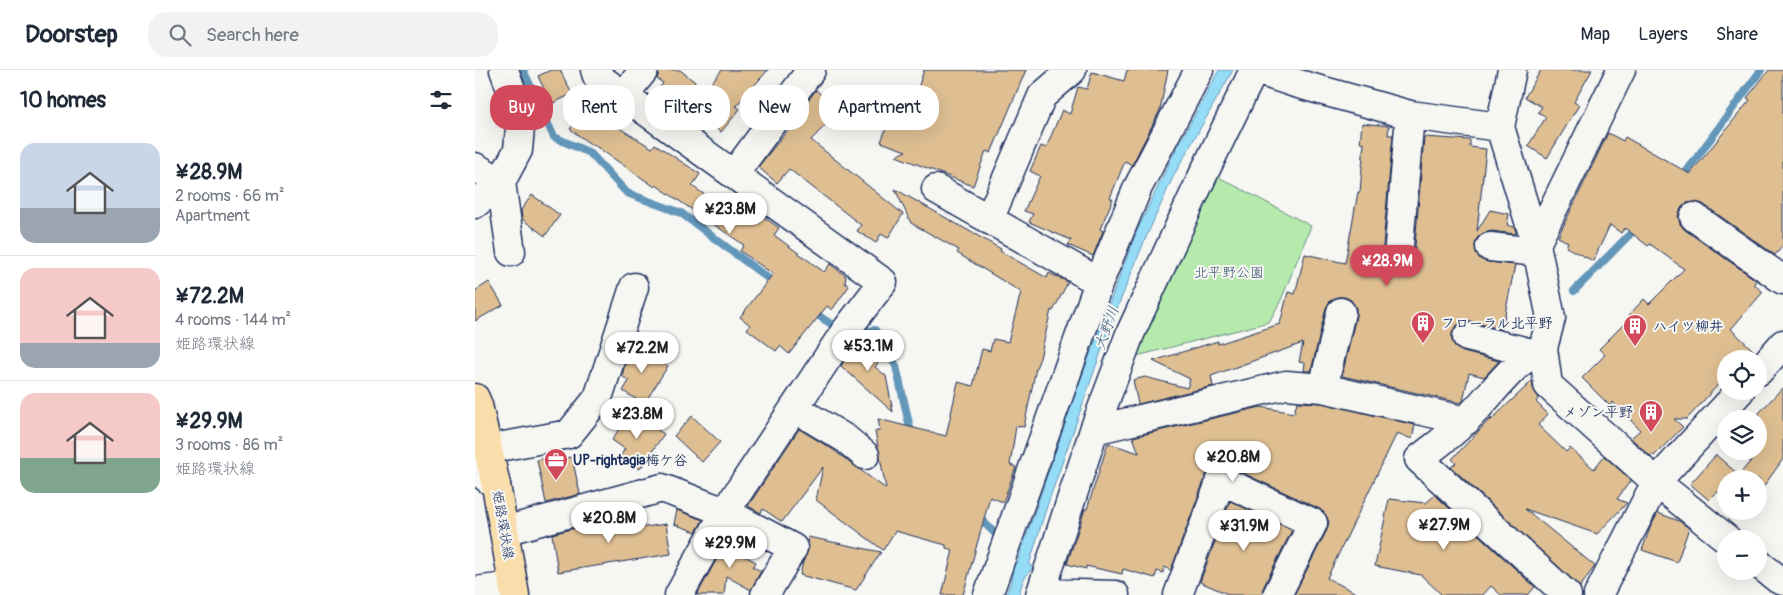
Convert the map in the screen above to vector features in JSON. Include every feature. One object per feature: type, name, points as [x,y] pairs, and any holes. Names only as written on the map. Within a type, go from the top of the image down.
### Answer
[{"type":"main road","name":"姫路環状線","points":[[475,398],[482,459],[496,485],[514,590]]},
{"type":"street","points":[[475,204],[501,182],[518,150],[521,117],[504,70]]},
{"type":"street","points":[[595,70],[597,76],[610,85]]},
{"type":"street","points":[[632,85],[645,70]]},
{"type":"street","points":[[734,174],[811,70]]},
{"type":"street","points":[[989,220],[1042,96],[1071,70]]},
{"type":"street","points":[[988,595],[1099,282],[1138,187],[1199,70]]},
{"type":"street","points":[[1115,595],[1040,594],[1094,430],[1130,334],[1203,175],[1255,70],[1410,115],[1500,127]]},
{"type":"street","points":[[1512,70],[1500,127],[1540,239],[1551,318],[1538,351],[1509,375],[1465,421],[1419,459],[1567,595]]},
{"type":"street","points":[[1540,239],[1621,70]]},
{"type":"street","points":[[635,103],[883,282],[843,333],[725,512],[679,595]]},
{"type":"street","points":[[1398,257],[1410,115]]},
{"type":"street","points":[[475,167],[501,182]]},
{"type":"street","points":[[501,182],[511,252]]},
{"type":"street","points":[[935,189],[1099,282]]},
{"type":"street","points":[[1694,217],[1783,280]]},
{"type":"street","points":[[1490,247],[1540,239]]},
{"type":"street","points":[[482,459],[569,434],[598,398],[634,287]]},
{"type":"street","points":[[1323,388],[1341,312]]},
{"type":"street","points":[[1467,337],[1538,351]]},
{"type":"street","points":[[1767,361],[1783,344]]},
{"type":"street","points":[[1538,351],[1548,385],[1656,482],[1717,531]]},
{"type":"street","points":[[1094,430],[1286,386],[1323,388],[1465,421]]},
{"type":"street","points":[[1598,595],[1656,482],[1732,400]]},
{"type":"street","points":[[794,408],[846,439],[865,455]]},
{"type":"street","points":[[1178,595],[1221,480],[1313,523],[1277,595]]},
{"type":"street","points":[[504,531],[662,488],[725,512],[793,548],[765,595]]},
{"type":"street","points":[[1767,570],[1783,581]]},
{"type":"street","points":[[475,592],[514,590]]},
{"type":"green space","name":"北平野公園","points":[[1211,173],[1311,226],[1281,300],[1269,322],[1129,358]]},
{"type":"water","name":"大野川","points":[[1219,70],[1233,70],[1174,175],[1110,326],[1046,509],[1029,565],[1033,567],[1023,580],[1019,595],[1006,595],[1014,563],[1017,563],[1078,386],[1136,233],[1172,157]]},
{"type":"building","points":[[551,70],[560,70],[568,85],[563,85],[563,98],[553,103],[553,85],[542,85],[538,76]]},
{"type":"building","points":[[659,70],[680,70],[699,85],[662,85],[663,83],[657,79]]},
{"type":"building","points":[[722,70],[768,70],[755,85],[740,85],[740,102],[736,106],[740,109],[730,121],[730,85],[709,85]]},
{"type":"building","points":[[924,70],[1026,70],[991,153],[986,151],[973,186],[896,156],[906,151],[881,142],[885,130],[939,130],[939,85],[919,85]]},
{"type":"building","points":[[1127,70],[1168,70],[1160,110],[1132,165],[1125,161],[1110,198],[1113,199],[1100,229],[1103,231],[1093,256],[1068,245],[1071,240],[1029,222],[1033,214],[1024,211],[1040,176],[1030,171],[1041,146],[1046,148],[1062,110],[1070,114],[1078,87],[1087,89],[1092,72],[1124,81]]},
{"type":"building","points":[[1541,70],[1592,70],[1574,102],[1579,105],[1547,158],[1528,146],[1546,117],[1538,112],[1542,107],[1525,97]]},
{"type":"building","points":[[1769,70],[1783,70],[1783,246],[1775,255],[1703,204],[1696,202],[1687,203],[1681,208],[1678,216],[1680,224],[1685,230],[1756,280],[1754,284],[1763,292],[1731,329],[1753,350],[1717,350],[1717,386],[1687,419],[1674,419],[1683,427],[1654,456],[1652,454],[1650,456],[1631,438],[1640,430],[1613,402],[1610,406],[1582,378],[1605,355],[1599,349],[1631,317],[1629,315],[1644,299],[1649,304],[1684,269],[1650,244],[1648,246],[1625,228],[1621,233],[1610,225],[1593,261],[1566,247],[1568,242],[1558,237],[1608,133],[1623,141],[1625,137],[1690,174],[1750,100],[1747,98]]},
{"type":"building","points":[[816,90],[819,93],[819,130],[821,130],[811,140],[903,214],[888,238],[881,234],[876,243],[857,231],[861,225],[789,169],[777,183],[758,167],[788,130],[809,130],[809,99]]},
{"type":"building","points":[[1362,123],[1389,126],[1388,135],[1393,135],[1382,256],[1384,264],[1389,270],[1396,272],[1405,271],[1411,265],[1414,258],[1424,137],[1470,140],[1470,147],[1486,149],[1477,231],[1490,210],[1509,214],[1507,225],[1514,227],[1516,231],[1515,234],[1492,231],[1483,233],[1477,238],[1475,245],[1476,253],[1480,259],[1488,262],[1515,265],[1502,329],[1463,322],[1455,327],[1452,333],[1452,341],[1456,348],[1463,352],[1499,361],[1484,377],[1469,373],[1461,403],[1342,376],[1356,316],[1356,308],[1351,300],[1345,297],[1337,297],[1330,301],[1326,308],[1311,371],[1304,371],[1305,363],[1299,362],[1303,343],[1211,376],[1213,386],[1138,404],[1133,380],[1145,377],[1187,388],[1190,379],[1153,361],[1218,341],[1218,344],[1280,324],[1288,292],[1295,294],[1305,254],[1345,263],[1358,192],[1360,192],[1364,143],[1360,143]]},
{"type":"building","points":[[571,130],[622,130],[652,148],[655,144],[700,174],[692,186],[727,210],[736,197],[779,228],[774,235],[824,272],[830,264],[846,276],[845,283],[849,286],[832,310],[827,306],[789,354],[780,346],[776,351],[747,329],[750,325],[740,317],[773,274],[740,251],[744,245],[656,185],[655,187]]},
{"type":"building","points":[[895,189],[1001,249],[1000,251],[1047,278],[1049,273],[1068,282],[1053,311],[1051,310],[1036,368],[1024,427],[1016,426],[1010,465],[1016,467],[1003,502],[990,497],[963,595],[942,595],[953,550],[946,548],[946,545],[895,531],[883,550],[816,500],[823,467],[782,522],[763,509],[761,513],[748,506],[799,429],[832,449],[886,489],[875,431],[880,430],[878,419],[946,436],[958,382],[973,386],[982,349],[990,351],[993,339],[1008,342],[1021,292],[957,253],[959,250],[911,223]]},
{"type":"building","points":[[532,195],[560,215],[545,236],[522,219],[521,210]]},
{"type":"building","points":[[489,282],[503,305],[475,321],[475,291]]},
{"type":"building","points":[[859,339],[881,359],[875,367],[886,376],[893,412],[841,366]]},
{"type":"building","points":[[637,346],[668,366],[644,404],[623,391],[629,381],[622,376],[625,364]]},
{"type":"building","points":[[1532,381],[1533,388],[1539,398],[1536,402],[1548,414],[1538,425],[1566,452],[1570,448],[1594,469],[1604,456],[1631,480],[1617,499],[1627,503],[1597,534],[1525,509],[1595,566],[1580,587],[1451,467],[1456,463],[1452,459],[1491,418],[1490,421]]},
{"type":"building","points":[[1783,387],[1783,459],[1767,482],[1767,470],[1743,470],[1752,460],[1767,460],[1767,410],[1762,410]]},
{"type":"building","points":[[1297,402],[1321,403],[1415,425],[1412,439],[1397,433],[1327,578],[1360,595],[1294,595],[1327,530],[1329,522],[1326,515],[1320,509],[1220,464],[1212,467],[1206,475],[1171,570],[1164,567],[1163,573],[1157,571],[1155,578],[1123,569],[1122,574],[1086,566],[1086,569],[1067,564],[1108,443],[1139,453],[1133,437],[1261,407],[1294,413]]},
{"type":"building","points":[[630,412],[664,434],[640,469],[620,456],[625,449],[612,440]]},
{"type":"building","points":[[692,416],[720,442],[702,462],[674,436]]},
{"type":"building","points":[[1716,455],[1717,460],[1722,460],[1733,470],[1717,470],[1717,492],[1709,500],[1690,484]]},
{"type":"building","points":[[551,457],[559,459],[572,457],[580,494],[546,503],[537,460]]},
{"type":"building","points":[[1435,495],[1535,587],[1528,595],[1501,595],[1491,586],[1483,595],[1442,595],[1421,575],[1375,566],[1389,499],[1426,503]]},
{"type":"building","points":[[1230,501],[1292,530],[1263,588],[1262,595],[1230,595],[1200,582]]},
{"type":"building","points":[[677,510],[703,520],[696,532],[674,524]]},
{"type":"building","points":[[1658,513],[1679,521],[1689,528],[1677,562],[1642,550]]},
{"type":"building","points":[[636,518],[638,528],[666,524],[671,554],[558,572],[552,534],[587,525]]},
{"type":"building","points":[[731,533],[744,540],[737,552],[756,562],[753,567],[761,571],[751,590],[726,576],[724,595],[697,595]]},
{"type":"building","points":[[808,537],[881,552],[856,590],[800,575],[809,548]]},
{"type":"waterway","points":[[523,70],[554,137],[590,153],[627,193],[681,213],[777,285]]},
{"type":"waterway","points":[[1681,179],[1761,70]]},
{"type":"waterway","points":[[1574,291],[1638,226]]},
{"type":"waterway","points":[[810,310],[840,330]]},
{"type":"waterway","points":[[854,332],[875,330],[896,366],[912,437]]},
{"type":"waterway","points":[[976,515],[997,535]]},
{"type":"place","name":"フローラル北平野","points":[[1423,344]]},
{"type":"place","name":"ハイツ柳井","points":[[1635,347]]},
{"type":"place","name":"メゾン平野","points":[[1651,433]]},
{"type":"place","name":"UP-rightagia梅ケ谷","points":[[556,481]]}]
